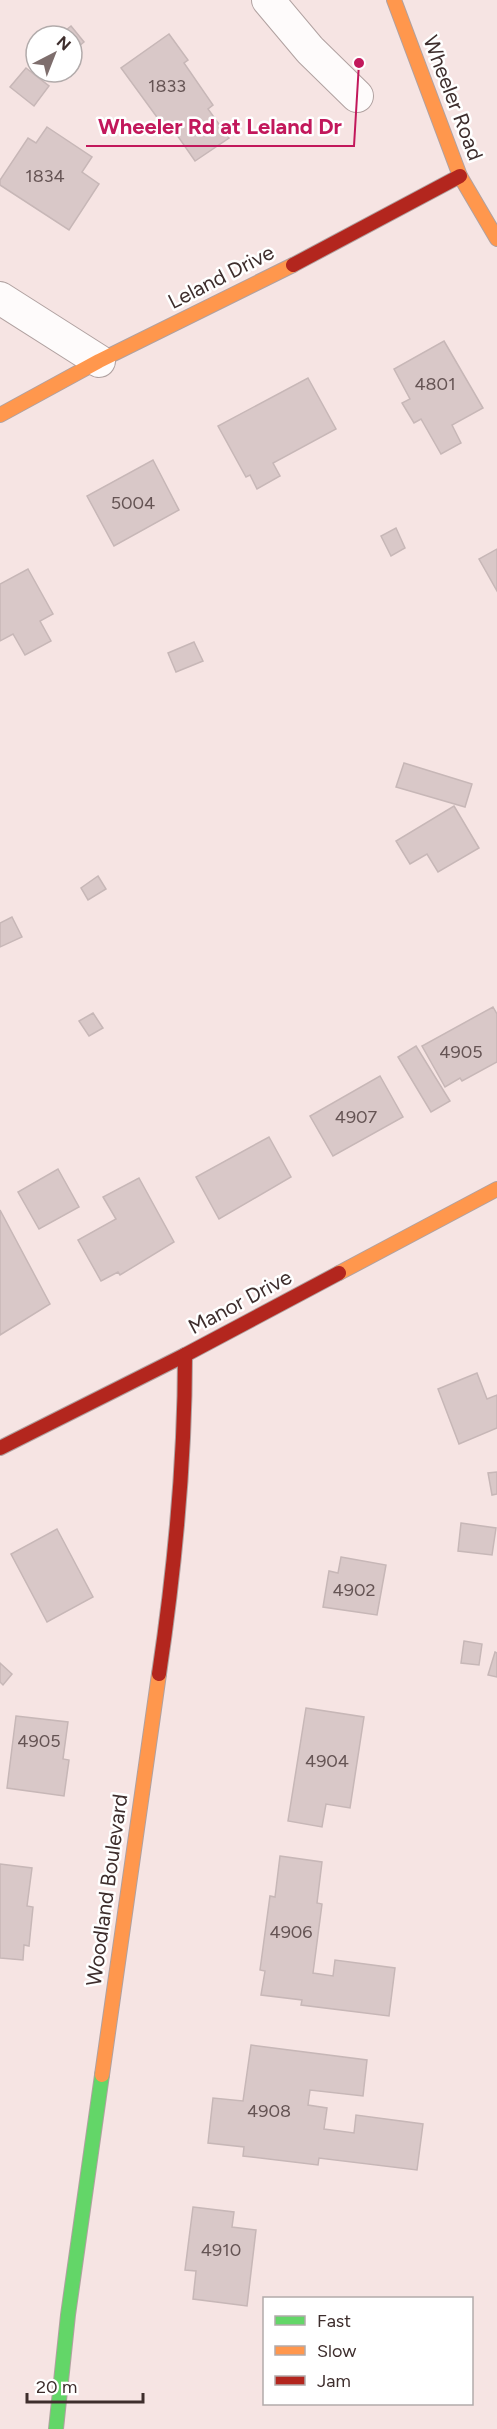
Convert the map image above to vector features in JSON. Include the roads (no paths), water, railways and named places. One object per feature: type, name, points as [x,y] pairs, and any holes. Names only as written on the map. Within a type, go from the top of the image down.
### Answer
[{"type":"street","points":[[268,0],[310,50],[357,96]]},
{"type":"street","name":"Wheeler Road","points":[[394,0],[460,176],[497,239]]},
{"type":"street","name":"Leland Drive","points":[[0,415],[99,361],[267,279],[460,176]]},
{"type":"street","points":[[0,298],[99,361]]},
{"type":"street","name":"Manor Drive","points":[[0,1448],[185,1355],[497,1189]]},
{"type":"street","name":"Woodland Boulevard","points":[[56,2429],[68,2315],[174,1571],[185,1436],[185,1355]]},
{"type":"place","name":"Wheeler Rd at Leland Dr","points":[[359,63]]}]
